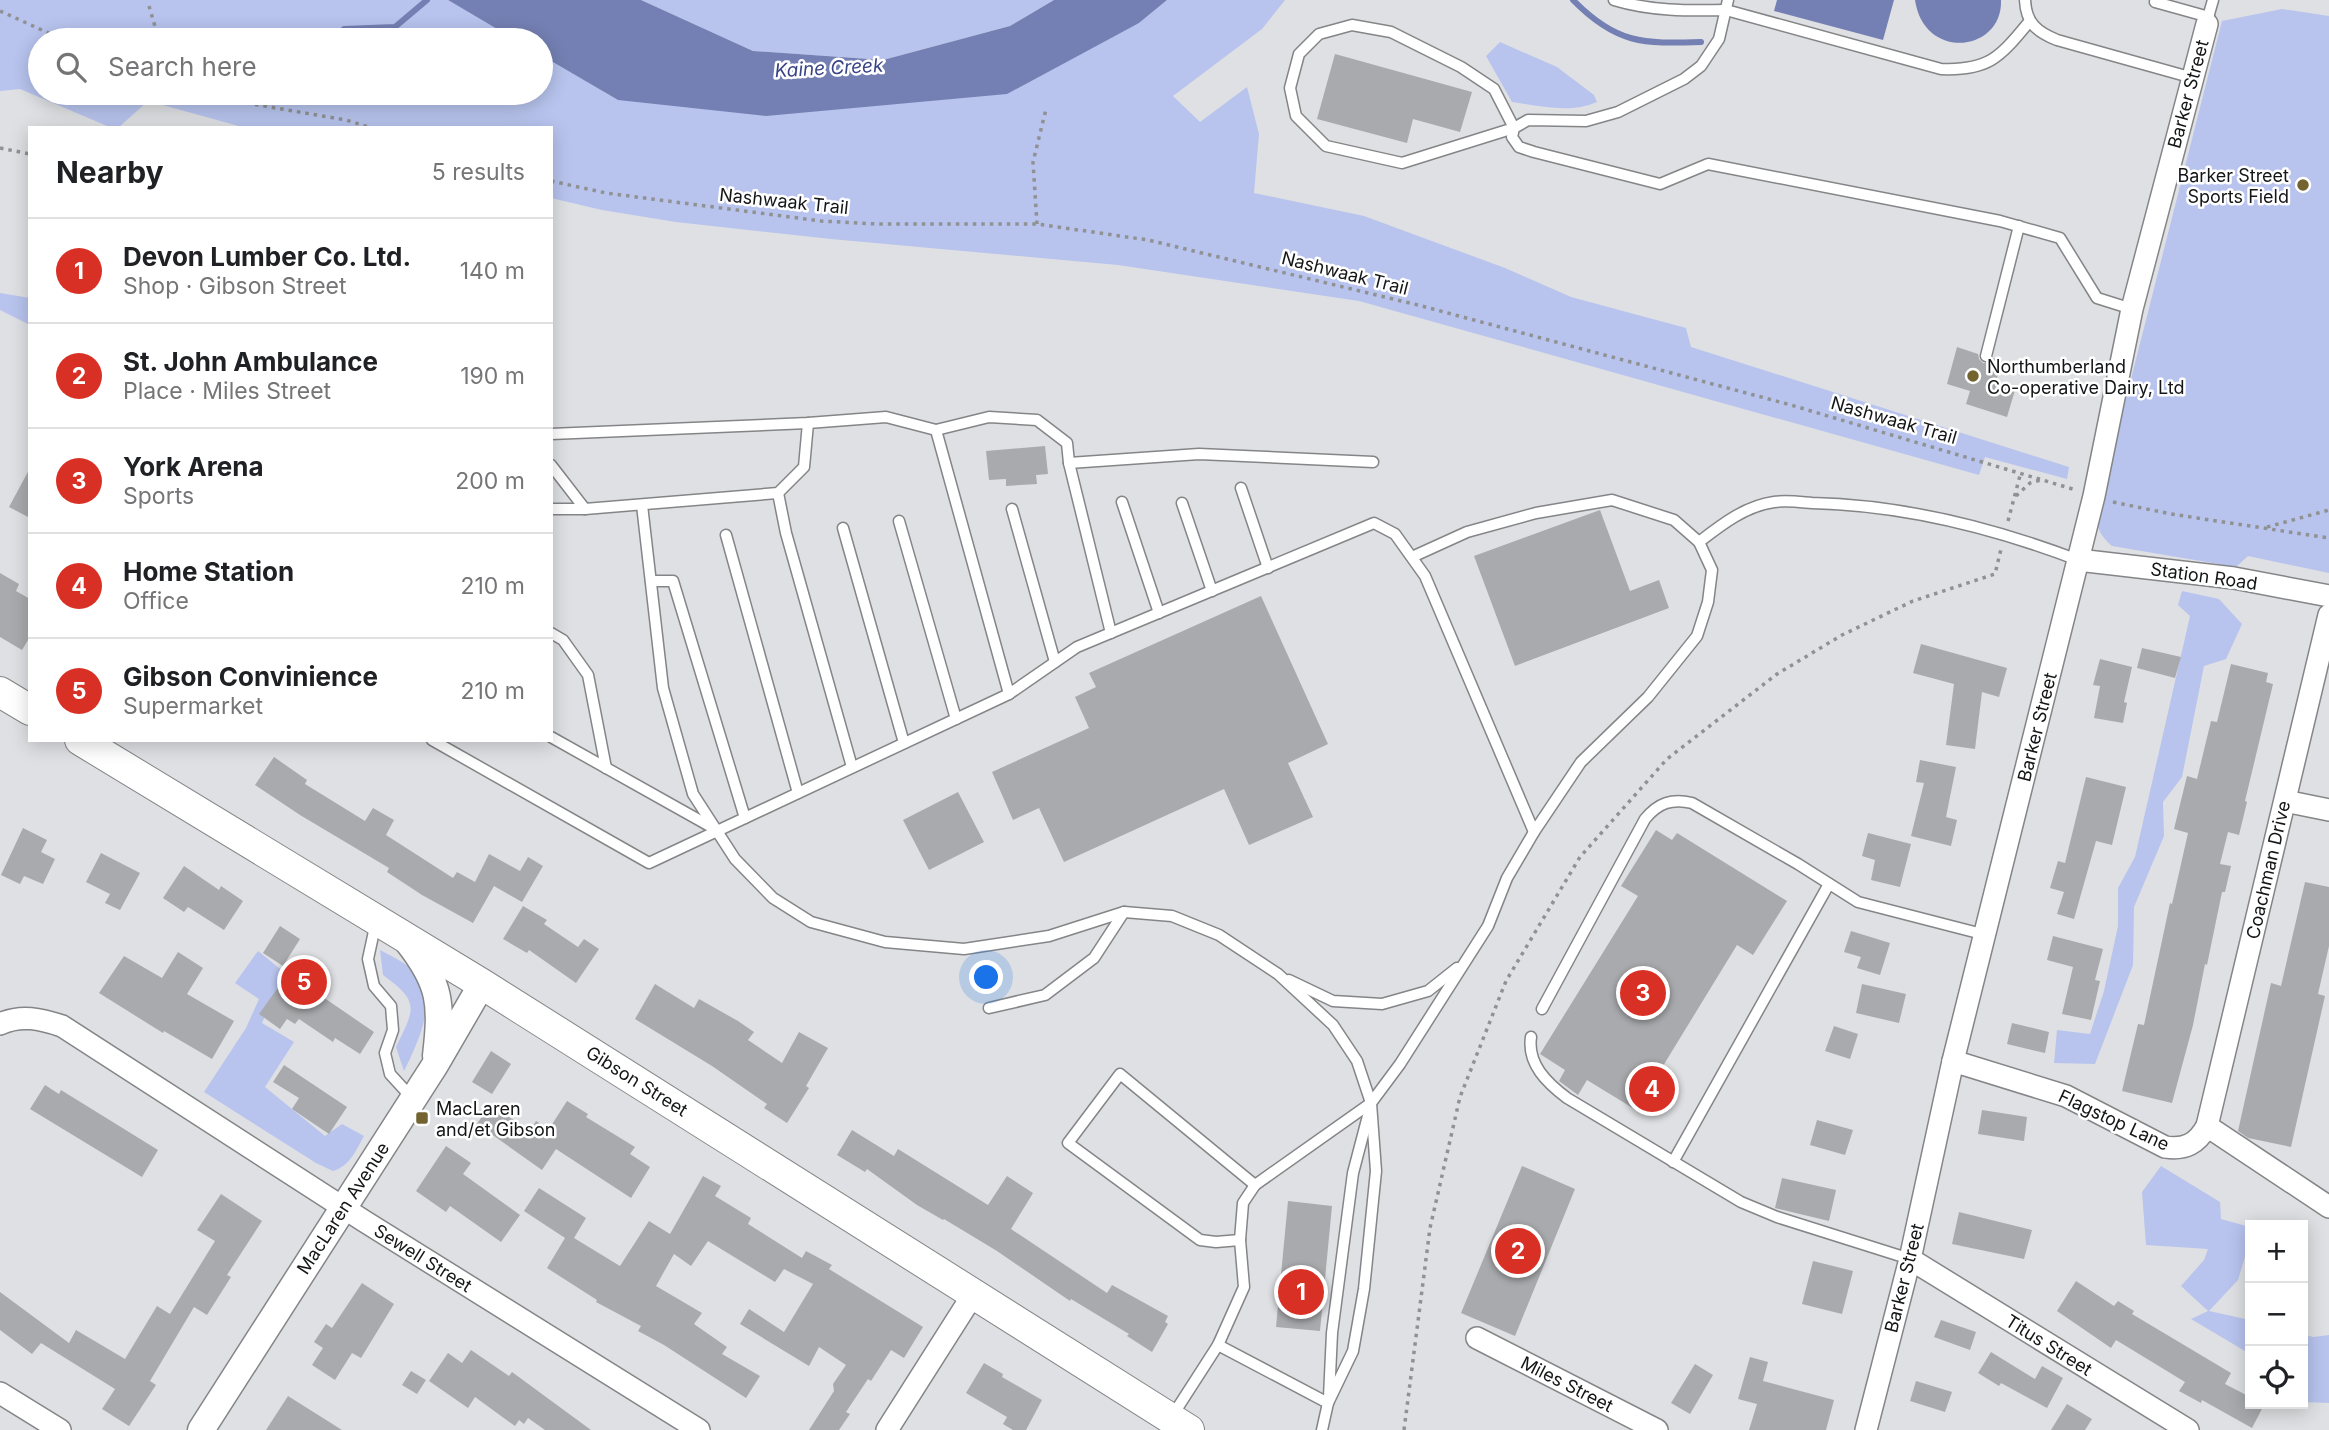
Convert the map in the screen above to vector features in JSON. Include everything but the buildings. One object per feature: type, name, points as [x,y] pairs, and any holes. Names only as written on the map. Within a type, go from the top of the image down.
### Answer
[{"type":"main road","points":[[0,692],[28,709]]},
{"type":"main road","name":"Gibson Street","points":[[83,742],[402,934],[1180,1424]]},
{"type":"street","name":"Barker Street","points":[[1866,1430],[1910,1259],[1953,1061],[2078,560],[2104,499],[2132,309],[2208,20]]},
{"type":"street","name":"Station Road","points":[[2078,560],[2234,578],[2329,596]]},
{"type":"street","name":"Coachman Drive","points":[[2207,1126],[2329,615]]},
{"type":"street","points":[[2285,801],[2329,810]]},
{"type":"street","points":[[402,934],[428,967],[438,995],[440,1021],[435,1065]]},
{"type":"street","name":"MacLaren Avenue","points":[[201,1430],[435,1065],[482,984]]},
{"type":"street","name":"Sewell Street","points":[[0,1024],[23,1018],[62,1026],[344,1208],[699,1430]]},
{"type":"street","name":"Flagstop Lane","points":[[1953,1061],[2066,1096],[2165,1147],[2180,1149],[2193,1143],[2207,1126]]},
{"type":"street","points":[[2207,1126],[2329,1207]]},
{"type":"street","name":"Titus Street","points":[[1910,1259],[2188,1430]]},
{"type":"street","points":[[887,1430],[974,1293]]},
{"type":"street","name":"Miles Street","points":[[1477,1338],[1657,1430]]},
{"type":"street","points":[[0,1392],[60,1430]]},
{"type":"lane","points":[[1614,0],[1636,7],[1690,11],[1727,5],[1941,69],[1966,70],[1992,61],[2029,22]]},
{"type":"lane","points":[[2025,0],[2029,22],[2038,32],[2193,78]]},
{"type":"lane","points":[[2153,1],[2208,20],[2213,0]]},
{"type":"lane","points":[[1727,5],[1719,39],[1701,66],[1684,79],[1618,112],[1586,121],[1528,120],[1514,128],[1402,163],[1326,146],[1296,116],[1290,88],[1299,54],[1320,34],[1352,25],[1391,32],[1461,67],[1494,89],[1514,128],[1512,137],[1519,147],[1660,184],[1708,164],[2019,226],[2060,238],[2097,298],[2132,309]]},
{"type":"lane","points":[[1986,356],[2019,226]]},
{"type":"lane","points":[[553,434],[887,417],[936,430],[989,417],[1037,420],[1067,443],[1069,463],[1111,633]]},
{"type":"lane","points":[[553,509],[642,505],[778,493],[804,467],[808,423]]},
{"type":"lane","points":[[936,430],[1009,694]]},
{"type":"lane","points":[[1069,463],[1199,453],[1373,462]]},
{"type":"lane","points":[[553,468],[585,509]]},
{"type":"lane","points":[[1241,488],[1268,568]]},
{"type":"lane","points":[[778,493],[786,533],[852,767]]},
{"type":"lane","points":[[1180,1424],[1244,1287],[1240,1240],[1243,1203],[1255,1185],[1371,1103],[1400,1064],[1488,926],[1507,878],[1581,762],[1648,697],[1697,636],[1708,602],[1712,570],[1699,541],[1674,520],[1612,500],[1536,513],[1467,532],[1412,557]]},
{"type":"lane","points":[[1122,502],[1159,613]]},
{"type":"lane","points":[[1699,541],[1732,517],[1773,502],[1852,503],[1972,526],[2032,543],[2078,560]]},
{"type":"lane","points":[[1182,503],[1212,591]]},
{"type":"lane","points":[[642,505],[663,688],[693,794],[735,859],[774,898],[811,922],[885,942],[964,949],[1049,936],[1124,912],[1172,916],[1219,936],[1278,974],[1334,1001],[1382,1004],[1428,991],[1465,962]]},
{"type":"lane","points":[[1012,509],[1055,662]]},
{"type":"lane","points":[[899,521],[956,719]]},
{"type":"lane","points":[[436,742],[649,863],[1009,694],[1077,647],[1374,523],[1395,534],[1425,576],[1534,832]]},
{"type":"lane","points":[[843,528],[904,743]]},
{"type":"lane","points":[[726,535],[798,793]]},
{"type":"lane","points":[[651,581],[673,581],[745,818]]},
{"type":"lane","points":[[553,634],[563,640],[588,675],[606,768]]},
{"type":"lane","points":[[553,738],[717,831]]},
{"type":"lane","points":[[1542,1009],[1645,819],[1653,809],[1667,802],[1680,800],[1692,803],[1798,864],[1857,902],[1986,935]]},
{"type":"lane","points":[[1673,1161],[1829,884]]},
{"type":"lane","points":[[989,1008],[1045,995],[1094,958],[1124,912]]},
{"type":"lane","points":[[377,919],[368,958],[374,986],[391,1006],[393,1030],[385,1053],[390,1073],[413,1099]]},
{"type":"lane","points":[[1278,974],[1332,1025],[1357,1060],[1371,1103],[1376,1171],[1364,1289],[1353,1351],[1328,1403]]},
{"type":"lane","points":[[1531,1037],[1532,1058],[1554,1088],[1673,1161],[1756,1209],[1910,1259]]},
{"type":"lane","points":[[1240,1240],[1200,1240],[1068,1143],[1120,1074],[1255,1185]]},
{"type":"lane","points":[[1322,1430],[1328,1403],[1332,1333],[1353,1173],[1371,1103]]},
{"type":"lane","points":[[1218,1345],[1328,1403]]},
{"type":"path","points":[[149,6],[155,28]]},
{"type":"path","points":[[0,11],[38,28]]},
{"type":"path","points":[[262,105],[366,126]]},
{"type":"path","points":[[1037,224],[1033,162],[1046,109]]},
{"type":"path","points":[[0,148],[28,154]]},
{"type":"path","name":"Nashwaak Trail","points":[[553,181],[606,193],[821,221],[877,224],[1037,224],[1148,240],[1418,305],[1803,408],[2104,499],[2171,513],[2329,538]]},
{"type":"path","points":[[2014,497],[2030,483],[2042,480]]},
{"type":"path","points":[[2263,528],[2329,510]]},
{"type":"path","points":[[1404,1430],[1430,1228],[1460,1097],[1506,981],[1580,857],[1668,760],[1777,674],[1842,635],[1913,601],[1995,575]]},
{"type":"shaded area","points":[[0,0],[448,0],[497,28],[28,28],[28,92],[20,89],[0,91]]},
{"type":"shaded area","points":[[641,0],[1054,0],[1010,26],[883,60],[753,51]]},
{"type":"shaded area","points":[[1167,0],[1285,0],[1262,29],[1173,96],[1200,122],[1247,87],[1259,134],[1254,193],[1364,216],[1505,268],[1571,297],[1686,328],[1691,347],[2069,467],[2067,479],[1985,457],[1979,475],[1359,301],[1118,265],[831,239],[676,222],[602,210],[553,198],[553,126],[239,126],[163,105],[553,105],[553,61],[618,100],[1139,23]]},
{"type":"shaded area","points":[[2282,9],[2329,16],[2329,573],[2248,556],[2236,567],[2112,546],[2101,534],[2097,522],[2100,501],[2222,21]]},
{"type":"shaded area","points":[[1500,42],[1557,67],[1594,95],[1597,102],[1566,108],[1512,102],[1486,56]]},
{"type":"shaded area","points":[[58,105],[144,105],[120,126],[107,126]]},
{"type":"shaded area","points":[[0,293],[28,298],[28,324],[0,310]]},
{"type":"shaded area","points":[[2182,591],[2219,599],[2242,624],[2226,659],[2204,666],[2182,777],[2163,802],[2164,836],[2134,907],[2133,965],[2095,1064],[2054,1063],[2057,1030],[2090,1034],[2104,991],[2118,926],[2118,888],[2135,857],[2190,616],[2178,605]]},
{"type":"shaded area","points":[[380,950],[413,970],[426,992],[424,1020],[404,1071],[396,1047],[407,1023],[410,1006],[403,992],[383,975]]},
{"type":"shaded area","points":[[258,951],[284,972],[262,1023],[294,1042],[265,1087],[325,1136],[342,1124],[364,1136],[355,1152],[339,1169],[333,1171],[316,1163],[204,1092],[246,1028],[259,999],[235,983]]},
{"type":"shaded area","points":[[2161,1166],[2220,1202],[2221,1219],[2245,1226],[2245,1257],[2238,1280],[2209,1311],[2245,1319],[2245,1351],[2191,1319],[2208,1311],[2181,1286],[2204,1260],[2208,1249],[2146,1245],[2142,1192]]},
{"type":"shaded area","points":[[2329,1335],[2329,1403],[2308,1402],[2308,1336]]},
{"type":"water","name":"Kaine Creek","points":[[448,0],[641,0],[753,51],[883,60],[1010,26],[1054,0],[1167,0],[1139,23],[1007,94],[766,116],[618,100],[553,62],[553,28],[496,28]]},
{"type":"water","points":[[1777,0],[1894,0],[1883,40],[1774,11]]},
{"type":"water","points":[[1915,0],[2001,0],[1998,17],[1990,31],[1977,39],[1962,43],[1947,41],[1933,33],[1921,20]]},
{"type":"waterway","points":[[370,28],[395,27],[427,0]]},
{"type":"waterway","points":[[1573,0],[1603,25],[1631,38],[1663,42],[1701,42]]},
{"type":"place","name":"Barker Street Sports Field","points":[[2303,185]]},
{"type":"place","name":"Northumberland Co-operative Dairy, Ltd","points":[[1973,376]]},
{"type":"place","name":"Gibson Convinience","points":[[304,982]]},
{"type":"place","name":"York Arena","points":[[1643,993]]},
{"type":"place","name":"Home Station","points":[[1652,1089]]},
{"type":"place","name":"MacLaren and/et Gibson","points":[[422,1118]]},
{"type":"place","name":"St. John Ambulance","points":[[1518,1251]]},
{"type":"place","name":"Devon Lumber Co. Ltd.","points":[[1301,1292]]}]
